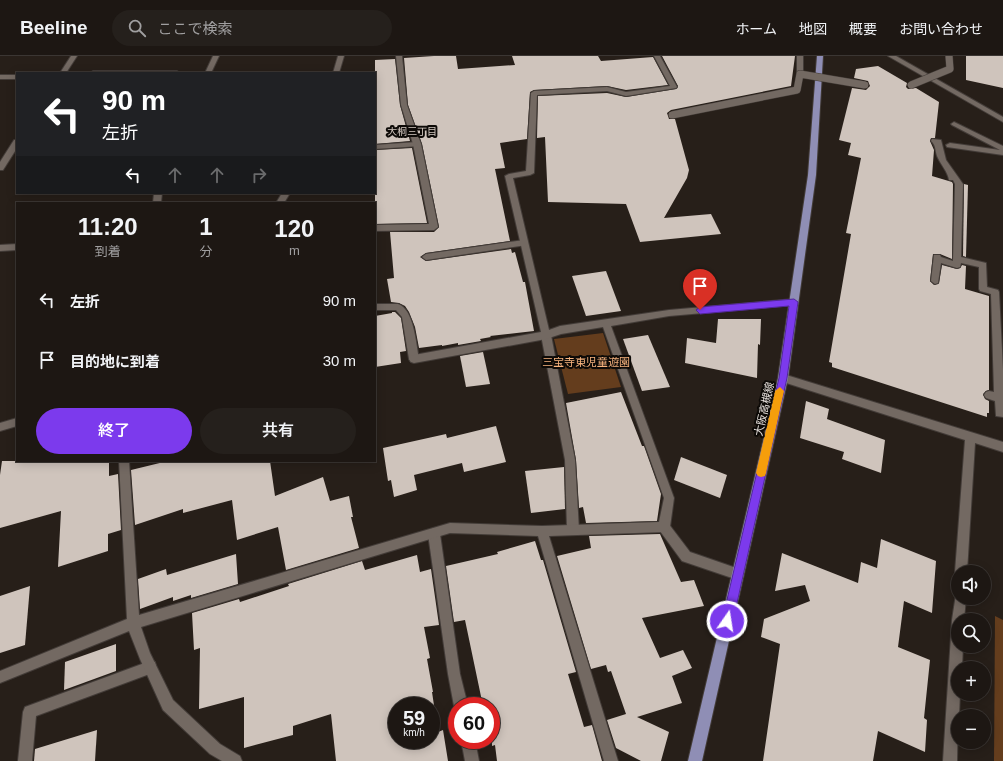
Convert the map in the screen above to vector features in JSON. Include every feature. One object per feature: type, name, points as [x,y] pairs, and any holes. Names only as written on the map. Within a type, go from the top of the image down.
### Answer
[{"type":"main road","name":"大阪高槻線","points":[[695,761],[783,378],[812,175],[820,56]]},
{"type":"street","points":[[64,72],[74,56]]},
{"type":"street","points":[[208,72],[216,56]]},
{"type":"street","points":[[336,72],[341,56]]},
{"type":"street","points":[[376,228],[434,227],[417,144],[404,106],[399,56]]},
{"type":"street","points":[[573,530],[570,460],[546,335],[509,176],[530,173],[534,93],[607,89],[626,94],[674,87],[657,56]]},
{"type":"street","points":[[672,115],[797,90],[800,74],[800,56]]},
{"type":"street","points":[[891,56],[1003,120]]},
{"type":"street","points":[[910,85],[950,69],[949,56]]},
{"type":"street","points":[[800,74],[865,85]]},
{"type":"street","points":[[0,77],[16,77]]},
{"type":"street","points":[[954,124],[1003,149]]},
{"type":"street","points":[[935,141],[938,142],[938,152],[944,164],[959,184],[957,265],[937,258],[935,281]]},
{"type":"street","points":[[0,168],[3,158],[16,143]]},
{"type":"street","points":[[376,147],[417,144]]},
{"type":"street","points":[[950,145],[1003,153]]},
{"type":"street","points":[[426,257],[524,243]]},
{"type":"street","points":[[0,248],[16,247]]},
{"type":"street","points":[[957,259],[983,266],[983,289],[995,292],[993,330],[1000,398],[1000,413],[1003,414]]},
{"type":"street","points":[[376,307],[398,307],[406,316],[414,359],[546,335],[560,330],[669,313],[794,302]]},
{"type":"street","points":[[606,324],[669,498],[664,527],[686,557],[738,574]]},
{"type":"street","points":[[783,378],[1003,447]]},
{"type":"street","points":[[990,395],[1000,398]]},
{"type":"street","points":[[0,427],[16,422]]},
{"type":"street","points":[[961,565],[970,437]]},
{"type":"street","points":[[124,462],[133,623],[150,667],[168,705],[215,750],[235,761]]},
{"type":"street","points":[[0,677],[133,623],[450,528],[542,531],[664,527]]},
{"type":"street","points":[[542,531],[611,761]]},
{"type":"street","points":[[434,534],[454,674],[459,697]]},
{"type":"street","points":[[950,761],[956,653]]},
{"type":"street","points":[[24,761],[30,712],[150,667]]},
{"type":"street","points":[[470,749],[472,761]]},
{"type":"green space","name":"三宝寺東児童遊園","points":[[603,333],[621,387],[568,394],[554,339]]},
{"type":"green space","points":[[995,616],[1003,620],[1003,761],[994,761]]},
{"type":"building","points":[[456,56],[458,69],[515,65],[512,56],[598,56],[601,61],[653,57],[668,85],[626,90],[607,86],[534,90],[530,92],[527,139],[500,143],[505,168],[495,169],[510,241],[426,253],[420,257],[426,261],[511,249],[512,253],[515,252],[523,282],[525,282],[534,331],[490,336],[491,337],[480,339],[481,341],[458,345],[458,343],[419,348],[415,327],[409,312],[405,306],[399,303],[391,302],[387,279],[394,278],[390,232],[434,232],[439,227],[422,144],[408,105],[404,58]]},
{"type":"building","points":[[662,56],[795,56],[791,86],[671,110],[667,113],[669,119],[675,119],[689,170],[687,178],[664,218],[711,214],[721,234],[640,242],[626,204],[548,202],[545,137],[537,138],[538,96],[607,93],[626,97],[676,89],[678,86]]},
{"type":"building","points":[[966,56],[1003,56],[1003,88],[966,80]]},
{"type":"building","points":[[395,59],[400,105],[410,141],[376,144],[375,60]]},
{"type":"building","points":[[878,66],[907,83],[906,87],[908,89],[916,88],[939,102],[935,138],[931,138],[930,141],[934,150],[932,176],[952,182],[953,184],[952,259],[940,254],[933,254],[930,281],[934,285],[939,283],[942,265],[957,269],[962,265],[966,266],[965,289],[989,296],[989,390],[983,394],[985,399],[989,401],[989,413],[987,413],[987,417],[832,367],[832,363],[829,362],[851,234],[846,233],[861,158],[848,155],[851,143],[839,140],[852,88],[866,90],[870,86],[868,81],[854,78],[856,69]]},
{"type":"building","points":[[412,148],[427,223],[376,224],[376,150]]},
{"type":"building","points":[[964,184],[968,185],[966,257],[963,256]]},
{"type":"building","points":[[606,271],[621,311],[586,316],[572,276]]},
{"type":"building","points":[[395,312],[401,318],[406,351],[400,352],[401,363],[376,367],[376,316]]},
{"type":"building","points":[[718,319],[761,319],[760,345],[758,344],[757,378],[685,363],[687,338],[716,343]]},
{"type":"building","points":[[648,335],[670,387],[642,391],[623,339]]},
{"type":"building","points":[[483,352],[490,384],[466,387],[460,356]]},
{"type":"building","points":[[621,392],[642,446],[644,446],[661,494],[657,521],[586,523],[583,507],[579,508],[576,460],[566,403]]},
{"type":"building","points":[[806,401],[829,409],[827,419],[885,440],[881,473],[842,459],[844,452],[800,438]]},
{"type":"building","points":[[496,426],[506,462],[464,472],[462,463],[414,475],[417,490],[394,497],[391,480],[388,481],[383,448],[446,434],[447,438]]},
{"type":"building","points":[[681,457],[727,475],[720,498],[674,480]]},
{"type":"building","points":[[2,461],[109,462],[109,476],[118,474],[121,530],[108,534],[108,551],[58,567],[61,511],[0,528],[0,475]]},
{"type":"building","points":[[164,462],[270,462],[275,496],[323,477],[330,501],[349,496],[353,517],[351,517],[359,548],[286,570],[278,527],[237,540],[232,500],[183,513],[183,509],[135,525],[131,470]]},
{"type":"building","points":[[564,467],[565,509],[531,513],[525,471]]},
{"type":"building","points":[[660,534],[681,582],[694,580],[704,606],[642,618],[660,658],[683,650],[692,668],[672,676],[682,703],[637,717],[669,732],[661,761],[641,761],[616,748],[607,720],[626,714],[611,671],[608,672],[606,665],[591,669],[557,556],[591,548],[589,536]]},
{"type":"building","points":[[881,539],[936,561],[932,613],[904,601],[898,647],[930,660],[924,718],[927,720],[925,752],[878,731],[873,761],[763,761],[780,644],[761,637],[764,619],[810,601],[805,585],[775,591],[782,553],[858,583],[861,562],[877,568]]},
{"type":"building","points":[[535,541],[541,560],[543,560],[576,672],[568,674],[584,727],[592,725],[602,761],[497,761],[496,749],[500,749],[500,697],[481,697],[465,620],[454,622],[446,566],[498,554],[497,552]]},
{"type":"building","points":[[236,554],[238,584],[191,598],[191,595],[173,601],[173,597],[140,609],[138,579],[166,569],[167,575]]},
{"type":"building","points":[[417,555],[420,572],[431,569],[439,625],[424,627],[430,658],[427,659],[433,697],[388,697],[388,749],[440,749],[440,731],[443,730],[448,761],[336,761],[331,714],[293,726],[293,735],[244,748],[244,697],[199,709],[200,648],[194,650],[192,613],[239,599],[240,602],[289,586],[288,584],[362,561],[365,570]]},
{"type":"building","points":[[30,586],[25,645],[0,653],[0,596]]},
{"type":"building","points":[[116,644],[116,671],[64,690],[65,662]]},
{"type":"building","points":[[97,730],[95,761],[34,761],[35,749]]},
{"type":"slow traffic","points":[[761,473],[780,391]]},
{"type":"district","name":"大桐三丁目","points":[[412,131]]},
{"type":"route","points":[[700,310],[794,302],[783,378],[727,621]]}]
